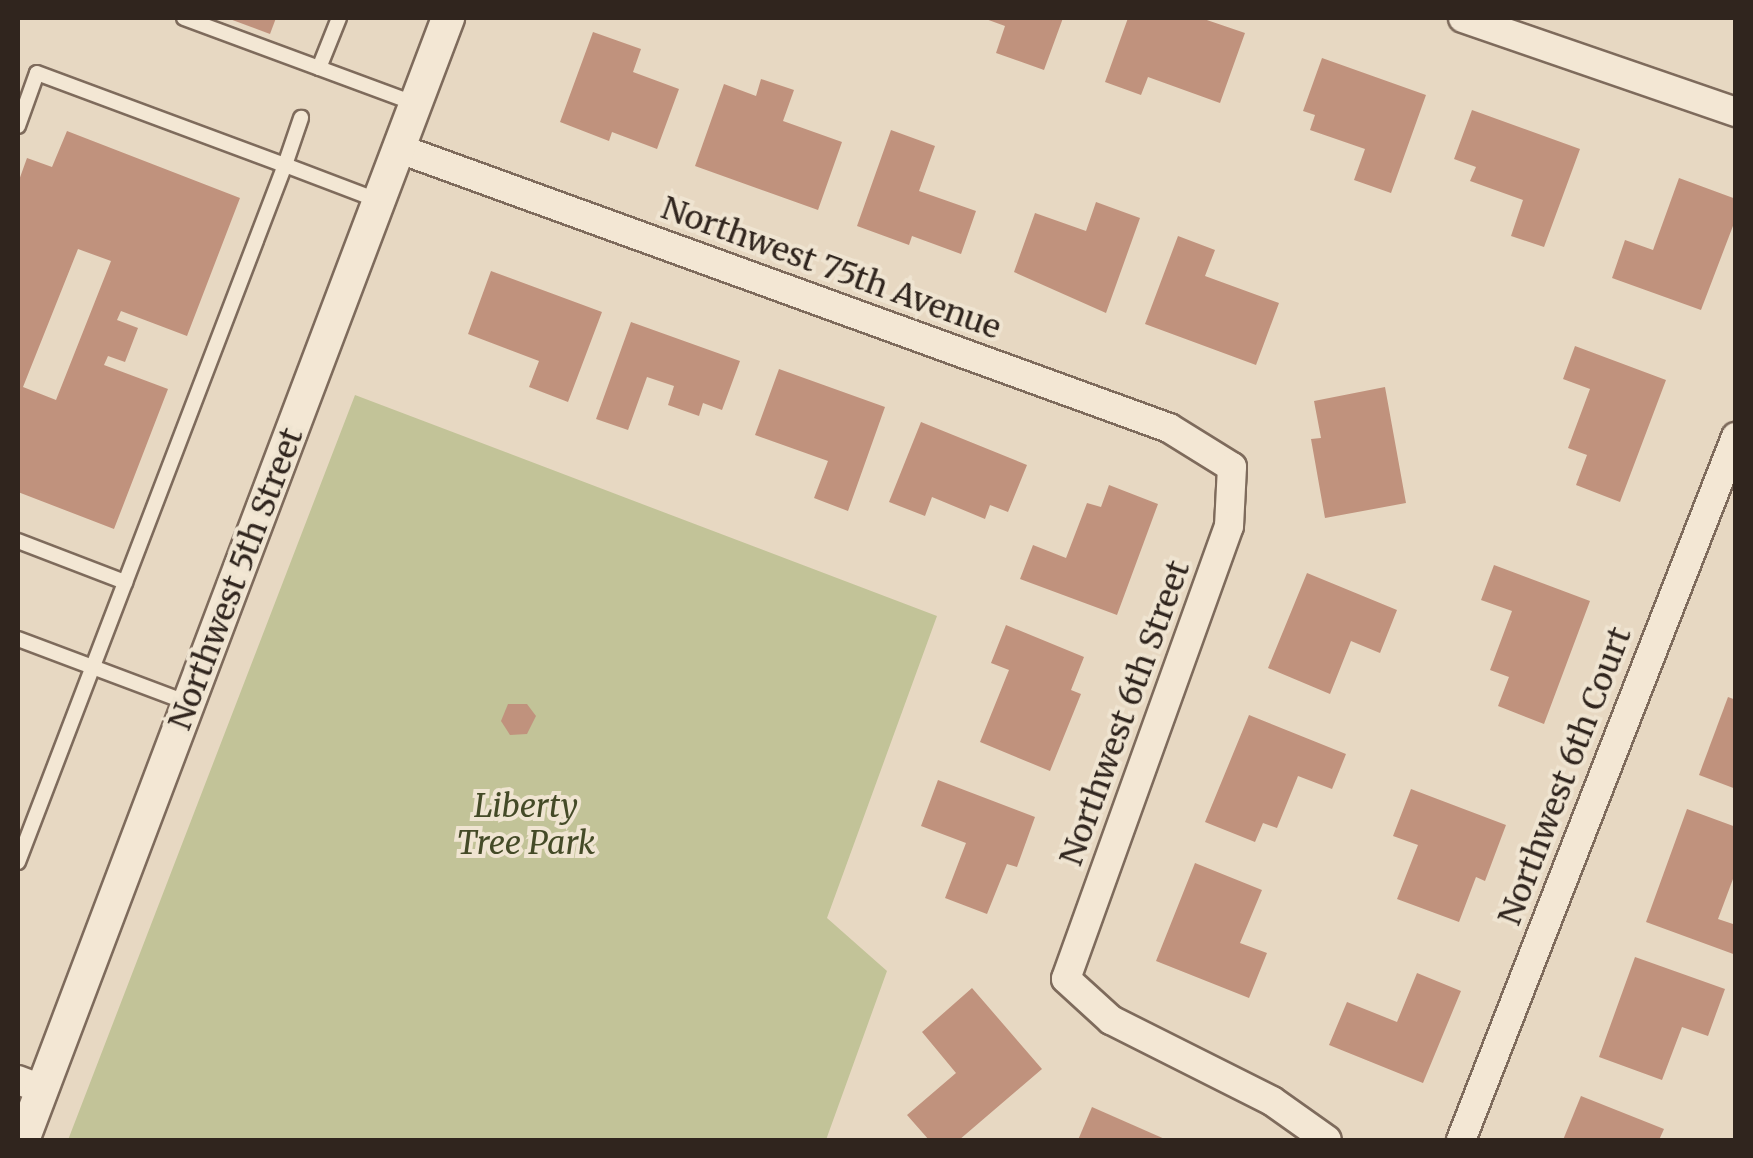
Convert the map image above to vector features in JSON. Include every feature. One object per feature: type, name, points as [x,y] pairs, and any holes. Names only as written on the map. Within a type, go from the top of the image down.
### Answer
[{"type":"street","name":"Northwest 5th Street","points":[[23,1140],[30,1085],[189,704],[448,18]]},
{"type":"street","points":[[1462,18],[1736,112]]},
{"type":"street","name":"Northwest 75th Avenue","points":[[400,149],[1169,428],[1232,466]]},
{"type":"street","name":"Northwest 6th Court","points":[[1461,1140],[1736,437]]},
{"type":"street","name":"Northwest 6th Street","points":[[1232,466],[1229,526],[1066,980],[1111,1020],[1272,1101],[1327,1140]]},
{"type":"lane","points":[[184,18],[416,104]]},
{"type":"lane","points":[[319,68],[338,18]]},
{"type":"lane","points":[[18,126],[38,73],[380,201]]},
{"type":"lane","points":[[18,862],[302,118]]},
{"type":"lane","points":[[18,541],[125,582]]},
{"type":"lane","points":[[18,639],[189,704]]},
{"type":"green space","name":"Liberty Tree Park","points":[[355,395],[937,616],[827,918],[887,971],[826,1140],[68,1140]]},
{"type":"building","points":[[227,18],[276,18],[270,34]]},
{"type":"building","points":[[983,18],[1063,18],[1044,70],[996,53],[1005,26]]},
{"type":"building","points":[[1128,18],[1201,18],[1245,33],[1220,103],[1148,77],[1141,95],[1105,82]]},
{"type":"building","points":[[593,32],[641,49],[633,72],[679,89],[657,149],[612,132],[609,141],[560,122]]},
{"type":"building","points":[[1322,58],[1426,95],[1391,193],[1354,180],[1365,149],[1310,130],[1315,115],[1303,111]]},
{"type":"building","points":[[761,79],[794,90],[783,121],[842,142],[818,210],[695,166],[724,84],[756,96]]},
{"type":"building","points":[[1472,110],[1580,149],[1544,247],[1511,236],[1523,200],[1470,181],[1476,167],[1454,159]]},
{"type":"building","points":[[891,130],[935,146],[919,191],[976,211],[961,254],[912,236],[909,245],[857,226]]},
{"type":"building","points":[[67,131],[240,198],[187,336],[121,311],[117,320],[138,328],[125,362],[108,356],[104,365],[168,389],[114,529],[18,492],[18,183],[27,158],[52,167]],"holes":[[[78,249],[111,261],[56,400],[23,387]]]},
{"type":"building","points":[[1679,178],[1736,199],[1736,218],[1701,310],[1612,278],[1625,240],[1653,250]]},
{"type":"building","points":[[1096,202],[1140,218],[1106,313],[1014,272],[1035,213],[1086,231]]},
{"type":"building","points":[[1178,236],[1215,250],[1205,276],[1279,303],[1256,365],[1145,324]]},
{"type":"building","points":[[491,271],[602,312],[568,402],[529,387],[539,361],[468,334]]},
{"type":"building","points":[[631,322],[740,361],[722,410],[703,403],[699,416],[668,405],[674,386],[647,377],[628,430],[596,419]]},
{"type":"building","points":[[1575,346],[1666,380],[1620,502],[1576,485],[1587,455],[1568,448],[1590,389],[1563,379]]},
{"type":"building","points":[[779,369],[885,407],[848,511],[814,498],[828,461],[755,435]]},
{"type":"building","points":[[1385,387],[1406,503],[1325,518],[1311,439],[1321,438],[1314,401]]},
{"type":"building","points":[[921,422],[1027,465],[1008,512],[990,505],[985,519],[932,497],[925,516],[889,502]]},
{"type":"building","points":[[1109,485],[1158,504],[1117,615],[1020,579],[1033,545],[1066,558],[1087,503],[1101,507]]},
{"type":"building","points":[[1494,565],[1590,601],[1544,724],[1498,706],[1509,677],[1490,670],[1512,611],[1481,600]]},
{"type":"building","points":[[1307,573],[1397,610],[1380,653],[1351,641],[1330,694],[1268,668]]},
{"type":"building","points":[[1006,625],[1084,657],[1071,690],[1081,694],[1050,771],[980,742],[1009,670],[991,663]]},
{"type":"building","points":[[1728,697],[1736,700],[1736,789],[1699,775]]},
{"type":"building","points":[[508,704],[527,704],[536,716],[527,734],[510,735],[501,721]]},
{"type":"building","points":[[1249,715],[1346,754],[1332,789],[1298,776],[1277,828],[1263,823],[1255,842],[1205,822]]},
{"type":"building","points":[[938,780],[1035,817],[1017,867],[1007,864],[987,914],[945,898],[966,843],[921,826]]},
{"type":"building","points":[[1411,789],[1506,825],[1485,881],[1476,877],[1459,922],[1397,899],[1418,845],[1393,836]]},
{"type":"building","points":[[1687,809],[1736,827],[1736,871],[1718,919],[1736,925],[1736,955],[1646,922]]},
{"type":"building","points":[[1195,863],[1262,890],[1240,943],[1267,953],[1249,998],[1156,961]]},
{"type":"building","points":[[1635,957],[1725,989],[1708,1036],[1682,1027],[1662,1080],[1599,1057]]},
{"type":"building","points":[[1417,973],[1461,991],[1423,1083],[1329,1045],[1347,1002],[1397,1022]]},
{"type":"building","points":[[972,988],[1042,1069],[959,1140],[929,1140],[907,1115],[956,1073],[922,1032]]},
{"type":"building","points":[[1581,1096],[1664,1129],[1659,1140],[1563,1140]]},
{"type":"building","points":[[1092,1107],[1167,1140],[1078,1140]]}]
